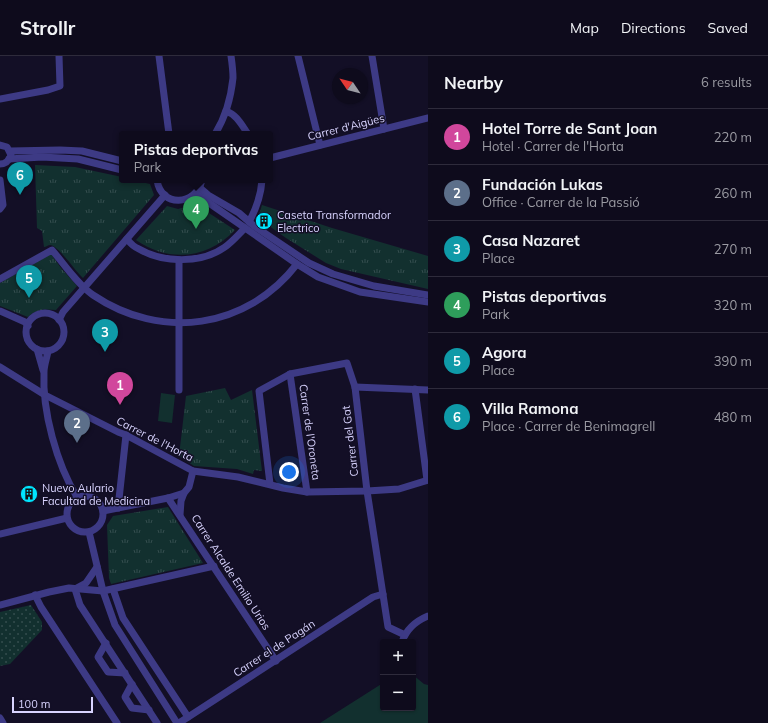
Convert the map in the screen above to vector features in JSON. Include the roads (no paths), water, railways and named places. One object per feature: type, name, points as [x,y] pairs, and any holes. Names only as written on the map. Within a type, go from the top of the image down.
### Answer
[{"type":"street","points":[[0,99],[48,90],[60,86],[59,56]]},
{"type":"street","points":[[159,56],[169,131]]},
{"type":"street","points":[[217,131],[222,124],[226,111],[233,78],[231,56]]},
{"type":"street","points":[[298,56],[320,146]]},
{"type":"street","points":[[372,56],[384,129]]},
{"type":"street","points":[[226,111],[238,119],[246,131]]},
{"type":"street","name":"Carrer d'Aigües","points":[[273,157],[428,118]]},
{"type":"street","points":[[0,145],[7,147],[10,151],[60,150],[82,152],[119,160]]},
{"type":"street","points":[[9,160],[10,151]]},
{"type":"street","points":[[0,171],[0,164],[9,160],[42,157],[78,159],[119,169]]},
{"type":"street","points":[[0,180],[3,205],[0,209]]},
{"type":"street","points":[[157,183],[158,187],[165,195],[169,198],[180,200],[191,197],[198,191],[201,183]]},
{"type":"street","points":[[127,239],[144,252],[161,257],[179,260],[200,258],[214,254],[224,248],[247,225],[260,198],[262,183]]},
{"type":"street","points":[[198,191],[208,195],[239,213],[247,225],[297,264],[318,277],[360,292],[428,302]]},
{"type":"street","points":[[57,318],[165,195]]},
{"type":"street","points":[[247,225],[309,263],[333,274],[374,286],[428,295]]},
{"type":"street","points":[[0,279],[52,250],[84,288],[111,306],[131,315],[180,324],[216,319],[247,307],[270,292],[297,264]]},
{"type":"street","points":[[179,260],[179,390]]},
{"type":"street","points":[[0,311],[28,323]]},
{"type":"street","points":[[37,349],[48,351],[57,347],[63,338],[63,327],[57,318],[47,314],[42,314],[36,316],[28,323],[27,335],[29,341],[37,349],[44,371]]},
{"type":"street","points":[[48,351],[44,371],[45,395],[52,435],[66,476],[77,498]]},
{"type":"street","name":"Carrer del Gat","points":[[290,374],[347,364],[355,387],[367,492],[388,627],[405,635]]},
{"type":"street","name":"Carrer de l'Horta","points":[[0,367],[45,395],[126,435],[193,471],[238,477],[307,492],[367,492],[399,489],[428,480]]},
{"type":"street","points":[[270,484],[259,391],[290,374]]},
{"type":"street","name":"Carrer de l'Oroneta","points":[[290,374],[307,492]]},
{"type":"street","points":[[355,387],[428,390]]},
{"type":"street","points":[[415,389],[428,480]]},
{"type":"street","points":[[118,508],[126,435]]},
{"type":"street","name":"Carrer Alcalde Emilio Urios","points":[[180,515],[181,501],[184,493],[189,487],[193,471]]},
{"type":"street","points":[[103,511],[168,498],[184,493]]},
{"type":"street","points":[[88,496],[94,498],[101,505],[103,511],[102,521],[99,526],[89,532],[78,531],[70,524],[67,518],[67,509],[69,504],[77,498],[88,496]]},
{"type":"street","name":"Carrer Alcalde Emilio Urios","points":[[168,498],[276,661]]},
{"type":"street","points":[[0,534],[67,518]]},
{"type":"street","points":[[89,532],[103,591],[115,625],[178,723]]},
{"type":"street","points":[[0,605],[35,595],[69,588],[103,591],[214,566]]},
{"type":"street","points":[[86,583],[97,567]]},
{"type":"street","points":[[75,588],[86,583],[101,583]]},
{"type":"street","points":[[75,588],[80,605],[157,723]]},
{"type":"street","points":[[113,589],[123,618],[188,717]]},
{"type":"street","name":"Carrer el de Pagán","points":[[178,723],[373,597],[383,594]]},
{"type":"street","points":[[35,595],[41,607],[117,723]]},
{"type":"street","points":[[403,639],[418,620],[428,616]]},
{"type":"street","points":[[106,643],[98,658],[108,672],[125,673]]},
{"type":"street","points":[[132,684],[125,698],[132,708],[149,710]]},
{"type":"street","points":[[0,718],[3,723]]},
{"type":"place","name":"Villa Ramona","points":[[20,195]]},
{"type":"place","name":"Caseta Transformador Electrico","points":[[264,221]]},
{"type":"place","name":"Pistas deportivas","points":[[196,229]]},
{"type":"place","name":"Agora","points":[[29,298]]},
{"type":"place","name":"Casa Nazaret","points":[[105,352]]},
{"type":"place","name":"Hotel Torre de Sant Joan","points":[[120,405]]},
{"type":"place","name":"Fundación Lukas","points":[[77,443]]},
{"type":"place","name":"Nuevo Aulario Facultad de Medicina","points":[[29,494]]}]
